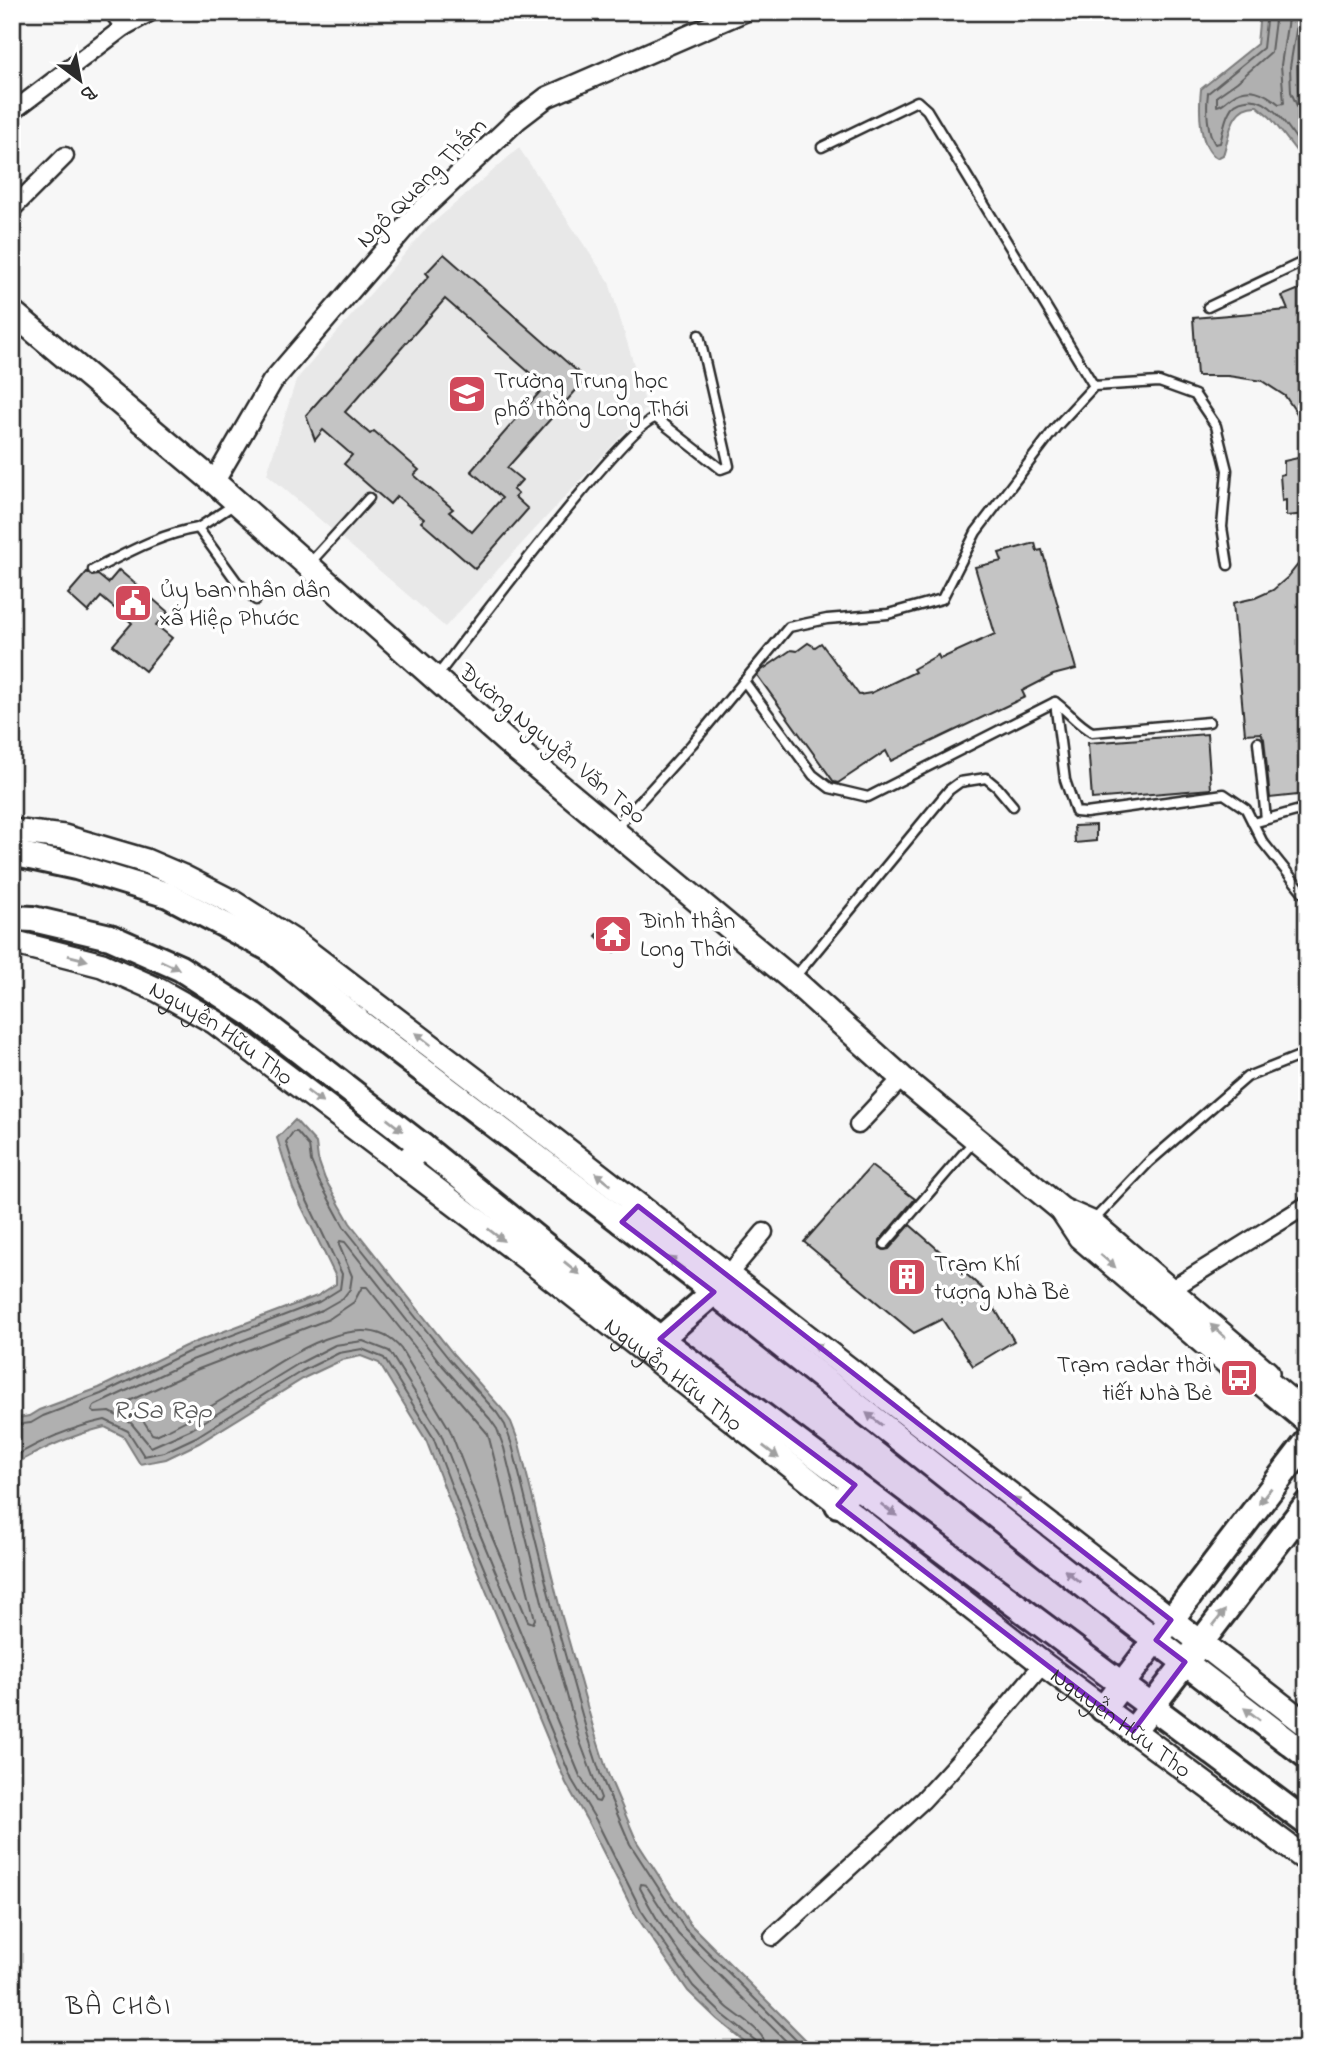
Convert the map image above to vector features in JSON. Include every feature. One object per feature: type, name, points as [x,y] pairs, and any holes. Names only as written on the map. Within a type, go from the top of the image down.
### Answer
[{"type":"highway","points":[[1234,1368],[1247,1368],[1307,1418]]},
{"type":"main road","name":"Đường Nguyễn Văn Tạo","points":[[12,312],[238,502],[435,678],[793,980],[902,1078],[1062,1210],[1080,1237],[1307,1431]]},
{"type":"main road","points":[[12,831],[64,837],[146,862],[232,902],[293,941],[337,973],[630,1214],[1307,1725]]},
{"type":"main road","points":[[12,853],[76,867],[168,895],[270,949],[362,1024],[630,1214]]},
{"type":"main road","name":"Nguyễn Hữu Thọ","points":[[12,918],[33,919],[110,937],[180,968],[253,1015],[422,1146],[660,1339],[1307,1823]]},
{"type":"main road","name":"Nguyễn Hữu Thọ","points":[[12,942],[102,965],[215,1022],[404,1164],[1043,1664],[1307,1860]]},
{"type":"main road","points":[[404,1164],[422,1146]]},
{"type":"main road","name":"Đường Nguyễn Văn Tạo","points":[[1062,1210],[1091,1223],[1307,1407]]},
{"type":"main road","points":[[660,1339],[721,1284]]},
{"type":"main road","points":[[721,1284],[1156,1640],[1307,1756]]},
{"type":"main road","points":[[1103,1709],[1307,1442]]},
{"type":"main road","points":[[838,1505],[855,1485]]},
{"type":"main road","points":[[1133,1731],[1307,1504]]},
{"type":"street","points":[[113,12],[124,27]]},
{"type":"street","points":[[12,112],[124,27],[151,12]]},
{"type":"street","name":"Ngô Quang Thắm","points":[[214,482],[272,382],[412,219],[517,120],[547,97],[726,16]]},
{"type":"street","points":[[12,209],[65,156]]},
{"type":"street","points":[[858,1125],[902,1078]]},
{"type":"street","points":[[1170,1290],[1307,1205]]},
{"type":"street","points":[[721,1284],[764,1232]]},
{"type":"street","points":[[773,1937],[923,1800],[1043,1664]]},
{"type":"lane","points":[[822,147],[917,101],[927,110],[1094,386]]},
{"type":"lane","points":[[1208,307],[1307,260]]},
{"type":"lane","points":[[435,678],[583,491],[622,445],[647,421],[656,418],[721,469],[729,466],[699,335]]},
{"type":"lane","points":[[614,831],[692,744],[789,627],[827,619],[888,614],[942,599],[976,532],[1056,427],[1094,386],[1159,382],[1195,395],[1216,426],[1227,470],[1222,527],[1228,565]]},
{"type":"lane","points":[[308,565],[369,498]]},
{"type":"lane","points":[[93,570],[158,538],[176,531],[198,528],[238,502]]},
{"type":"lane","points":[[198,528],[237,582],[256,600]]},
{"type":"lane","points":[[744,681],[813,775],[831,788],[869,797],[1055,702]]},
{"type":"lane","points":[[1055,702],[1068,711],[1080,726],[1092,732],[1209,722]]},
{"type":"lane","points":[[1055,702],[1065,780],[1076,812],[1086,813],[1224,794],[1245,809],[1262,841],[1307,897]]},
{"type":"lane","points":[[1258,742],[1266,820]]},
{"type":"lane","points":[[793,980],[949,790],[960,782],[986,778],[998,787],[1013,806]]},
{"type":"lane","points":[[1253,823],[1307,808]]},
{"type":"lane","points":[[1091,1223],[1149,1162],[1247,1077],[1307,1053]]},
{"type":"lane","points":[[885,1244],[977,1138]]},
{"type":"highlighted area","points":[[638,1206],[1171,1620],[1156,1640],[1185,1662],[1133,1731],[838,1505],[855,1485],[660,1339],[714,1292],[622,1222]]},
{"type":"shaded area","name":"Trường Trung học phổ thông Long Thới","points":[[519,148],[609,282],[647,408],[445,627],[267,474],[296,380],[426,229]]},
{"type":"water","points":[[1260,12],[1305,12],[1297,67],[1298,91],[1307,110],[1307,165],[1270,117],[1257,106],[1241,110],[1236,116],[1223,155],[1217,158],[1211,153],[1203,136],[1200,116],[1201,89],[1257,44]]},
{"type":"water","name":"R.Sa Rạp","points":[[295,1120],[316,1143],[325,1179],[350,1223],[454,1355],[511,1422],[519,1443],[562,1617],[595,1734],[608,1774],[637,1842],[690,1924],[816,2050],[755,2050],[688,1991],[635,1914],[566,1783],[426,1440],[379,1363],[361,1356],[342,1360],[306,1377],[199,1443],[166,1459],[140,1464],[123,1436],[105,1427],[57,1443],[12,1466],[12,1419],[29,1416],[99,1388],[185,1346],[317,1296],[336,1284],[336,1277],[293,1189],[277,1138]]},
{"type":"building","points":[[444,254],[586,379],[507,468],[522,480],[513,490],[518,494],[515,497],[528,509],[475,569],[421,522],[424,519],[397,496],[390,504],[344,464],[352,455],[323,430],[315,440],[306,415],[429,276],[426,273]],"holes":[[[445,299],[545,386],[471,471],[502,498],[472,532],[449,512],[453,509],[414,475],[419,470],[374,431],[370,434],[345,412]]]},
{"type":"building","points":[[1307,286],[1307,428],[1285,396],[1262,381],[1228,376],[1197,376],[1193,318],[1288,310],[1282,296]]},
{"type":"building","points":[[1307,456],[1307,514],[1286,516],[1286,500],[1282,501],[1280,475],[1284,474],[1284,461]]},
{"type":"building","points":[[1035,543],[1037,551],[1042,550],[1076,669],[1053,675],[1022,691],[1025,697],[891,761],[886,751],[838,783],[834,782],[757,675],[791,650],[797,651],[808,643],[815,647],[821,643],[859,695],[871,693],[915,672],[913,669],[938,655],[940,659],[995,634],[975,567],[1002,561],[999,553]]},
{"type":"building","points":[[1307,553],[1307,794],[1270,798],[1264,739],[1261,733],[1245,734],[1233,603],[1273,590],[1288,577]]},
{"type":"building","points":[[119,570],[168,612],[156,625],[172,638],[145,671],[113,645],[132,623],[101,597],[88,612],[68,594],[87,572],[92,576],[98,575],[108,583]]},
{"type":"building","points":[[1207,734],[1211,789],[1092,799],[1088,743]]},
{"type":"building","points":[[1096,825],[1096,841],[1075,843],[1074,826]]},
{"type":"building","name":"Đình thần Long Thới","points":[[612,917],[630,933],[614,952],[596,936]]},
{"type":"building","name":"Trạm Khí tượng Nhà Bè","points":[[871,1166],[915,1199],[880,1240],[880,1248],[889,1249],[910,1225],[983,1289],[1014,1341],[973,1366],[942,1319],[914,1333],[804,1242]]},
{"type":"place","name":"Trường Trung học phổ thông Long Thới","points":[[467,394]]},
{"type":"place","name":"Ủy ban nhân dân xã Hiệp Phước","points":[[133,603]]},
{"type":"place","name":"Đình thần Long Thới","points":[[613,934]]},
{"type":"place","name":"Trạm Khí tượng Nhà Bè","points":[[907,1277]]},
{"type":"place","name":"Trạm radar thời tiết Nhà Bè","points":[[1239,1378]]},
{"type":"district","name":"BÀ CHỒI","points":[[119,2005]]}]
